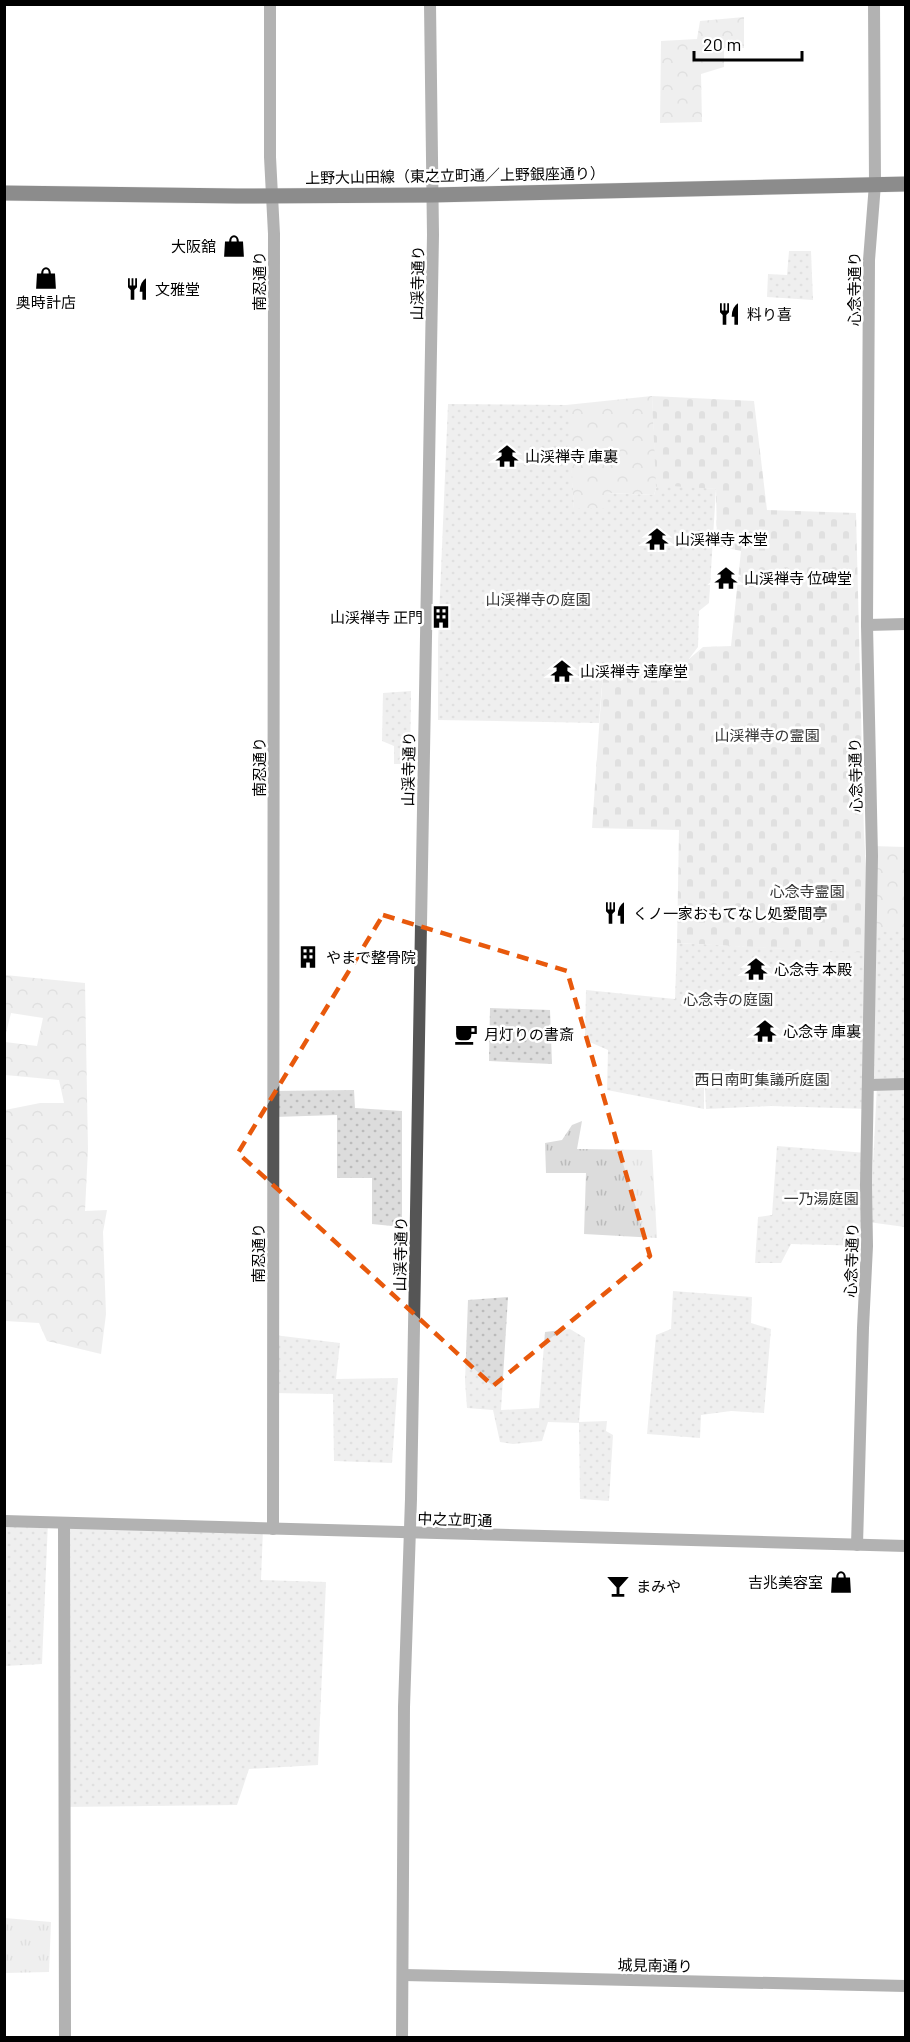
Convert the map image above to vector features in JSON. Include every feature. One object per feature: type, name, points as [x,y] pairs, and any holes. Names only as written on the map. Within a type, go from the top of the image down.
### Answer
[{"type":"main road","name":"上野大山田線（東之立町通／上野銀座通り）","points":[[4,193],[432,195],[906,184]]},
{"type":"street","name":"南忍通り","points":[[270,4],[271,195],[274,234],[273,1529]]},
{"type":"street","name":"山渓寺通り","points":[[402,2037],[404,1716],[410,1533],[432,195],[430,4]]},
{"type":"street","name":"心念寺通り","points":[[857,1545],[870,1085],[872,856],[867,625],[869,250],[875,184],[874,4]]},
{"type":"street","points":[[867,625],[906,624]]},
{"type":"street","points":[[870,1085],[906,1084]]},
{"type":"street","name":"中之立町通","points":[[4,1521],[906,1546]]},
{"type":"street","points":[[64,1523],[65,2037]]},
{"type":"street","name":"城見南通り","points":[[403,1975],[906,1986]]},
{"type":"highlighted area","points":[[383,915],[567,971],[650,1256],[493,1386],[238,1153]]},
{"type":"green space","points":[[744,17],[744,48],[724,48],[724,67],[701,74],[702,122],[660,123],[661,41],[697,39],[700,21]]},
{"type":"green space","points":[[789,251],[811,251],[813,300],[767,297],[768,274],[787,275]]},
{"type":"green space","points":[[652,396],[657,485],[654,495],[607,493],[606,508],[574,508],[566,405]]},
{"type":"green space","name":"山渓禅寺の霊園","points":[[652,396],[754,401],[767,510],[856,513],[864,833],[871,954],[677,943],[679,830],[592,828],[603,672],[678,673],[686,659],[703,647],[731,646],[741,551],[717,546],[716,489],[656,487]]},
{"type":"green space","name":"山渓禅寺の庭園","points":[[448,404],[568,405],[574,508],[606,508],[606,493],[654,495],[657,485],[716,489],[709,603],[699,611],[698,647],[678,673],[603,672],[599,723],[438,720],[438,642]]},
{"type":"green space","points":[[411,691],[410,764],[394,764],[394,746],[382,741],[383,693]]},
{"type":"green space","points":[[872,846],[905,847],[905,932],[871,932]]},
{"type":"green space","points":[[905,931],[905,1082],[869,1082],[869,1109],[771,1106],[706,1109],[704,1065],[704,1109],[607,1090],[608,1050],[585,1040],[586,990],[675,999],[677,943],[871,953],[871,932]]},
{"type":"green space","points":[[5,975],[85,983],[88,1149],[85,1211],[107,1210],[103,1232],[106,1314],[101,1354],[47,1341],[39,1323],[5,1321],[5,1110],[40,1103],[64,1103],[59,1080],[5,1075],[5,1042],[37,1046],[43,1018],[11,1013],[5,1037]]},
{"type":"green space","points":[[490,1008],[550,1010],[552,1064],[489,1061]]},
{"type":"green space","name":"一乃湯庭園","points":[[877,1085],[905,1085],[905,1227],[868,1222],[867,1246],[791,1244],[781,1263],[755,1263],[758,1217],[772,1215],[777,1146],[867,1153],[872,1185]]},
{"type":"green space","points":[[354,1090],[355,1108],[402,1111],[402,1227],[372,1224],[372,1178],[337,1178],[337,1115],[274,1117],[274,1091]]},
{"type":"green space","points":[[582,1121],[577,1149],[652,1150],[657,1238],[584,1234],[586,1173],[546,1173],[545,1143],[562,1140],[572,1125]]},
{"type":"green space","points":[[673,1291],[752,1297],[751,1323],[771,1329],[764,1413],[731,1411],[701,1415],[700,1438],[647,1434],[656,1335],[671,1329]]},
{"type":"green space","points":[[508,1297],[501,1410],[539,1408],[545,1332],[570,1329],[585,1338],[579,1422],[607,1421],[606,1431],[613,1435],[609,1501],[580,1499],[579,1423],[548,1422],[542,1441],[513,1444],[500,1442],[493,1410],[467,1408],[465,1381],[468,1300]]},
{"type":"green space","points":[[274,1335],[340,1343],[336,1379],[398,1378],[392,1463],[334,1461],[333,1394],[273,1393]]},
{"type":"green space","points":[[5,1521],[48,1522],[42,1664],[5,1666]]},
{"type":"green space","points":[[64,1523],[263,1529],[261,1580],[326,1582],[318,1765],[249,1769],[237,1805],[65,1807]]},
{"type":"green space","points":[[5,1918],[51,1922],[49,1972],[5,1973]]},
{"type":"place","name":"大阪舘","points":[[234,246]]},
{"type":"place","name":"奥時計店","points":[[46,278]]},
{"type":"place","name":"文雅堂","points":[[137,289]]},
{"type":"place","name":"料り喜","points":[[729,314]]},
{"type":"place","name":"山渓禅寺 庫裏","points":[[507,456]]},
{"type":"place","name":"山渓禅寺 本堂","points":[[657,539]]},
{"type":"place","name":"山渓禅寺 位碑堂","points":[[726,578]]},
{"type":"place","name":"山渓禅寺 正門","points":[[441,617]]},
{"type":"place","name":"山渓禅寺 達摩堂","points":[[562,671]]},
{"type":"place","name":"くノ一家おもてなし処愛間亭","points":[[615,913]]},
{"type":"place","name":"やまで整骨院","points":[[308,957]]},
{"type":"place","name":"心念寺 本殿","points":[[756,969]]},
{"type":"place","name":"心念寺 庫裏","points":[[765,1031]]},
{"type":"place","name":"月灯りの書斎","points":[[466,1034]]},
{"type":"place","name":"吉兆美容室","points":[[841,1582]]},
{"type":"place","name":"まみや","points":[[618,1586]]},
{"type":"park label","name":"心念寺霊園","points":[[807,891]]},
{"type":"park label","name":"心念寺の庭園","points":[[728,999]]},
{"type":"park label","name":"西日南町集議所庭園","points":[[762,1079]]}]
